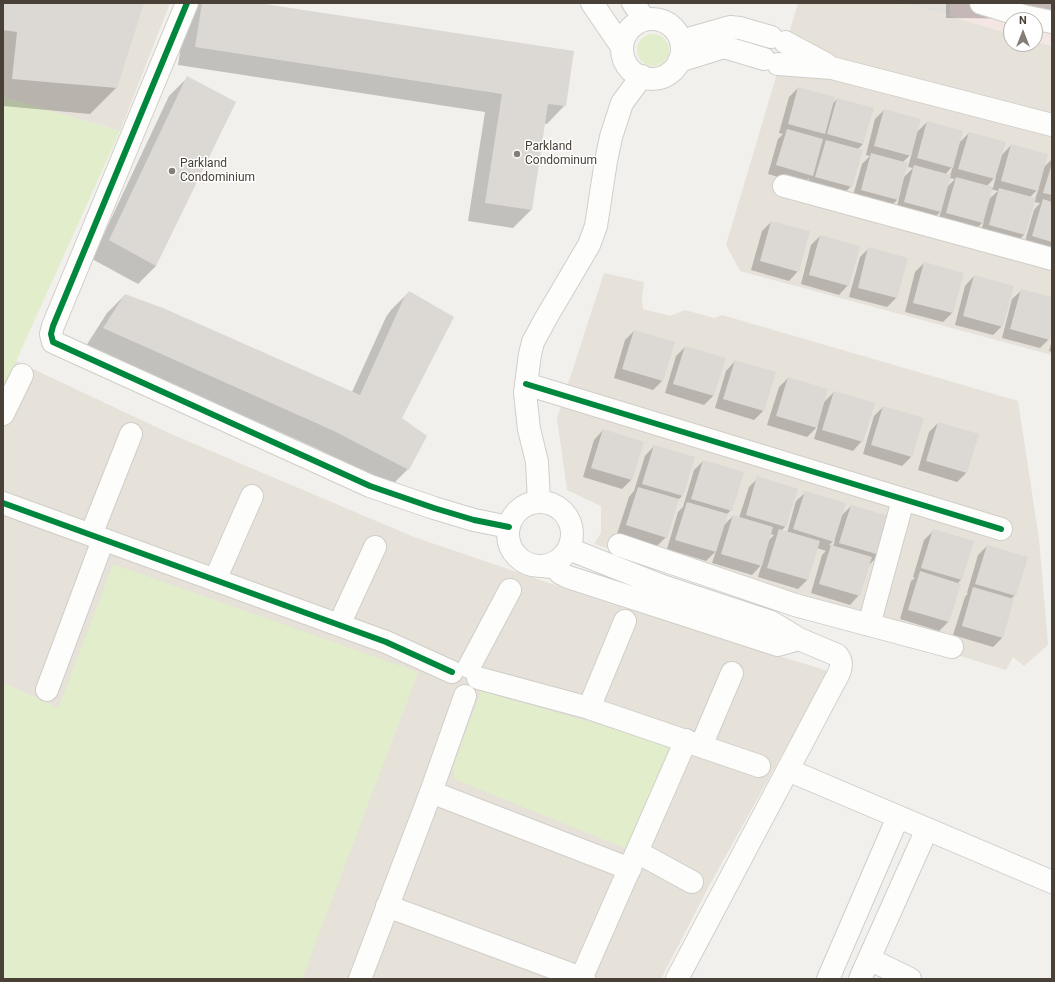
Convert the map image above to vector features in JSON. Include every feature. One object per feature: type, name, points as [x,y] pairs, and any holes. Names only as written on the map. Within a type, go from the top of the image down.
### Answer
[{"type":"street","points":[[187,3],[53,326],[51,334],[53,342],[370,486],[474,520],[509,527]]},
{"type":"street","points":[[592,3],[622,47],[625,62],[637,74],[646,78],[656,78],[665,75],[674,69],[680,51],[677,33],[671,26],[639,11],[636,24],[629,30],[624,38],[622,47]]},
{"type":"street","points":[[981,3],[1023,16],[1052,22]]},
{"type":"street","points":[[680,51],[730,27],[740,28],[778,40],[832,68]]},
{"type":"street","points":[[680,51],[724,47],[771,61],[832,68],[1052,125]]},
{"type":"street","points":[[539,502],[537,462],[529,429],[525,393],[527,368],[533,342],[589,245],[596,226],[606,161],[613,130],[622,103],[642,76]]},
{"type":"street","points":[[784,186],[1052,259]]},
{"type":"street","points":[[3,414],[22,375]]},
{"type":"street","points":[[526,384],[1001,529]]},
{"type":"street","points":[[47,690],[131,434]]},
{"type":"street","points":[[215,580],[252,496]]},
{"type":"street","points":[[869,625],[903,500]]},
{"type":"street","points":[[544,566],[562,557],[572,540],[572,530],[570,521],[557,507],[549,503],[539,502],[529,504],[520,510],[513,517],[509,527],[508,537],[511,547],[516,555],[524,562],[534,565],[558,568],[560,573],[568,577],[778,645],[799,638]]},
{"type":"street","points":[[3,504],[386,642],[466,673],[589,708],[759,766]]},
{"type":"street","points":[[619,545],[795,605],[952,647]]},
{"type":"street","points":[[339,625],[375,547]]},
{"type":"street","points":[[568,549],[662,586],[771,622],[799,638],[837,655],[840,659],[841,668],[676,979]]},
{"type":"street","points":[[466,673],[510,590]]},
{"type":"street","points":[[589,708],[625,621]]},
{"type":"street","points":[[360,979],[431,792],[465,696],[474,692],[478,683],[466,673]]},
{"type":"street","points":[[388,906],[582,979],[634,860],[732,673]]},
{"type":"street","points":[[788,770],[1052,882]]},
{"type":"street","points":[[431,792],[634,860],[692,882]]},
{"type":"street","points":[[828,979],[898,817]]},
{"type":"street","points":[[860,979],[927,829]]},
{"type":"street","points":[[869,959],[910,979]]},
{"type":"shaded area","points":[[3,3],[170,3],[120,131],[3,97]]},
{"type":"shaded area","points":[[798,3],[899,3],[1003,32],[1003,52],[1043,52],[1043,43],[1052,46],[1052,355],[740,271],[726,245]]},
{"type":"shaded area","points":[[899,3],[1052,3],[1052,46],[1043,43],[1043,12],[1003,12],[1003,32]]},
{"type":"shaded area","points":[[899,3],[950,3],[950,16]]},
{"type":"shaded area","points":[[604,273],[644,282],[642,298],[643,309],[670,316],[685,310],[714,318],[722,315],[1018,401],[1039,539],[1048,645],[1024,666],[1013,657],[1006,670],[594,544],[601,533],[601,506],[567,490],[557,418]]},
{"type":"shaded area","points":[[16,361],[171,434],[414,537],[605,602],[831,672],[779,760],[709,886],[661,979],[301,979],[418,672],[58,708],[3,683],[3,390]]},
{"type":"green space","points":[[650,34],[656,34],[666,41],[669,50],[668,56],[662,63],[656,66],[650,66],[640,59],[637,53],[637,47],[644,37]]},
{"type":"green space","points":[[3,97],[120,131],[3,390]]},
{"type":"green space","points":[[113,564],[418,672],[302,979],[3,979],[3,683],[58,708]]},
{"type":"green space","points":[[481,691],[671,745],[629,850],[454,779],[453,767]]},
{"type":"building","points":[[3,3],[144,3],[117,88],[12,79],[17,32],[3,30]]},
{"type":"building","name":"Parkland Condominum","points":[[202,3],[258,3],[574,51],[566,106],[548,104],[532,210],[485,203],[502,94],[195,47]]},
{"type":"building","name":"Parkland Condominium","points":[[187,76],[236,102],[156,266],[109,240]]},
{"type":"building","points":[[798,87],[835,97],[825,134],[788,124]]},
{"type":"building","points":[[837,98],[874,108],[863,144],[827,134]]},
{"type":"building","points":[[884,109],[921,119],[911,156],[874,146]]},
{"type":"building","points":[[927,121],[963,131],[953,168],[917,158]]},
{"type":"building","points":[[787,129],[823,139],[813,176],[776,165]]},
{"type":"building","points":[[969,132],[1006,142],[995,179],[958,169]]},
{"type":"building","points":[[826,140],[863,150],[852,187],[815,177]]},
{"type":"building","points":[[1011,144],[1048,154],[1038,191],[1001,181]]},
{"type":"building","points":[[871,153],[908,163],[898,200],[861,190]]},
{"type":"building","points":[[1052,163],[1052,195],[1043,193]]},
{"type":"building","points":[[914,165],[951,175],[941,212],[904,202]]},
{"type":"building","points":[[956,177],[993,187],[983,223],[946,213]]},
{"type":"building","points":[[999,188],[1036,198],[1025,235],[989,225]]},
{"type":"building","points":[[1043,199],[1052,202],[1052,242],[1032,236]]},
{"type":"building","points":[[771,221],[810,231],[799,272],[760,261]]},
{"type":"building","points":[[820,235],[860,246],[849,286],[809,275]]},
{"type":"building","points":[[868,247],[908,258],[897,298],[858,288]]},
{"type":"building","points":[[924,262],[964,273],[953,313],[913,303]]},
{"type":"building","points":[[974,275],[1014,286],[1003,327],[963,316]]},
{"type":"building","points":[[1021,289],[1052,297],[1052,332],[1050,340],[1010,329]]},
{"type":"building","points":[[409,291],[454,317],[402,418],[427,436],[409,470],[334,431],[103,328],[125,294],[163,308],[360,395],[404,298]]},
{"type":"building","points":[[634,330],[675,342],[663,381],[622,369]]},
{"type":"building","points":[[685,346],[726,358],[714,396],[673,384]]},
{"type":"building","points":[[735,360],[776,372],[764,411],[723,399]]},
{"type":"building","points":[[788,377],[828,389],[817,428],[776,416]]},
{"type":"building","points":[[834,391],[875,403],[863,442],[822,430]]},
{"type":"building","points":[[883,406],[924,418],[912,457],[871,445]]},
{"type":"building","points":[[938,422],[979,434],[967,473],[926,461]]},
{"type":"building","points":[[603,429],[644,442],[632,480],[591,468]]},
{"type":"building","points":[[654,445],[695,457],[683,496],[642,484]]},
{"type":"building","points":[[703,460],[744,472],[732,511],[691,499]]},
{"type":"building","points":[[757,476],[798,489],[786,527],[746,515]]},
{"type":"building","points":[[638,487],[679,499],[667,538],[626,525]]},
{"type":"building","points":[[805,491],[846,503],[834,542],[793,529]]},
{"type":"building","points":[[687,502],[728,514],[716,552],[675,540]]},
{"type":"building","points":[[851,505],[892,517],[880,555],[839,543]]},
{"type":"building","points":[[733,515],[773,527],[762,566],[721,554]]},
{"type":"building","points":[[779,529],[820,541],[808,580],[767,568]]},
{"type":"building","points":[[933,529],[974,541],[962,580],[921,568]]},
{"type":"building","points":[[831,545],[872,557],[860,596],[819,584]]},
{"type":"building","points":[[987,545],[1028,557],[1016,596],[975,584]]},
{"type":"building","points":[[920,571],[961,584],[949,622],[908,610]]},
{"type":"building","points":[[973,587],[1014,599],[1003,638],[962,626]]},
{"type":"cycle path","points":[[187,3],[53,326],[51,334],[53,342],[370,486],[474,520],[509,527]]},
{"type":"cycle path","points":[[526,384],[1001,529]]},
{"type":"cycle path","points":[[3,503],[386,642],[452,672]]},
{"type":"place","name":"Parkland Condominum","points":[[517,154]]},
{"type":"place","name":"Parkland Condominium","points":[[172,171]]}]
